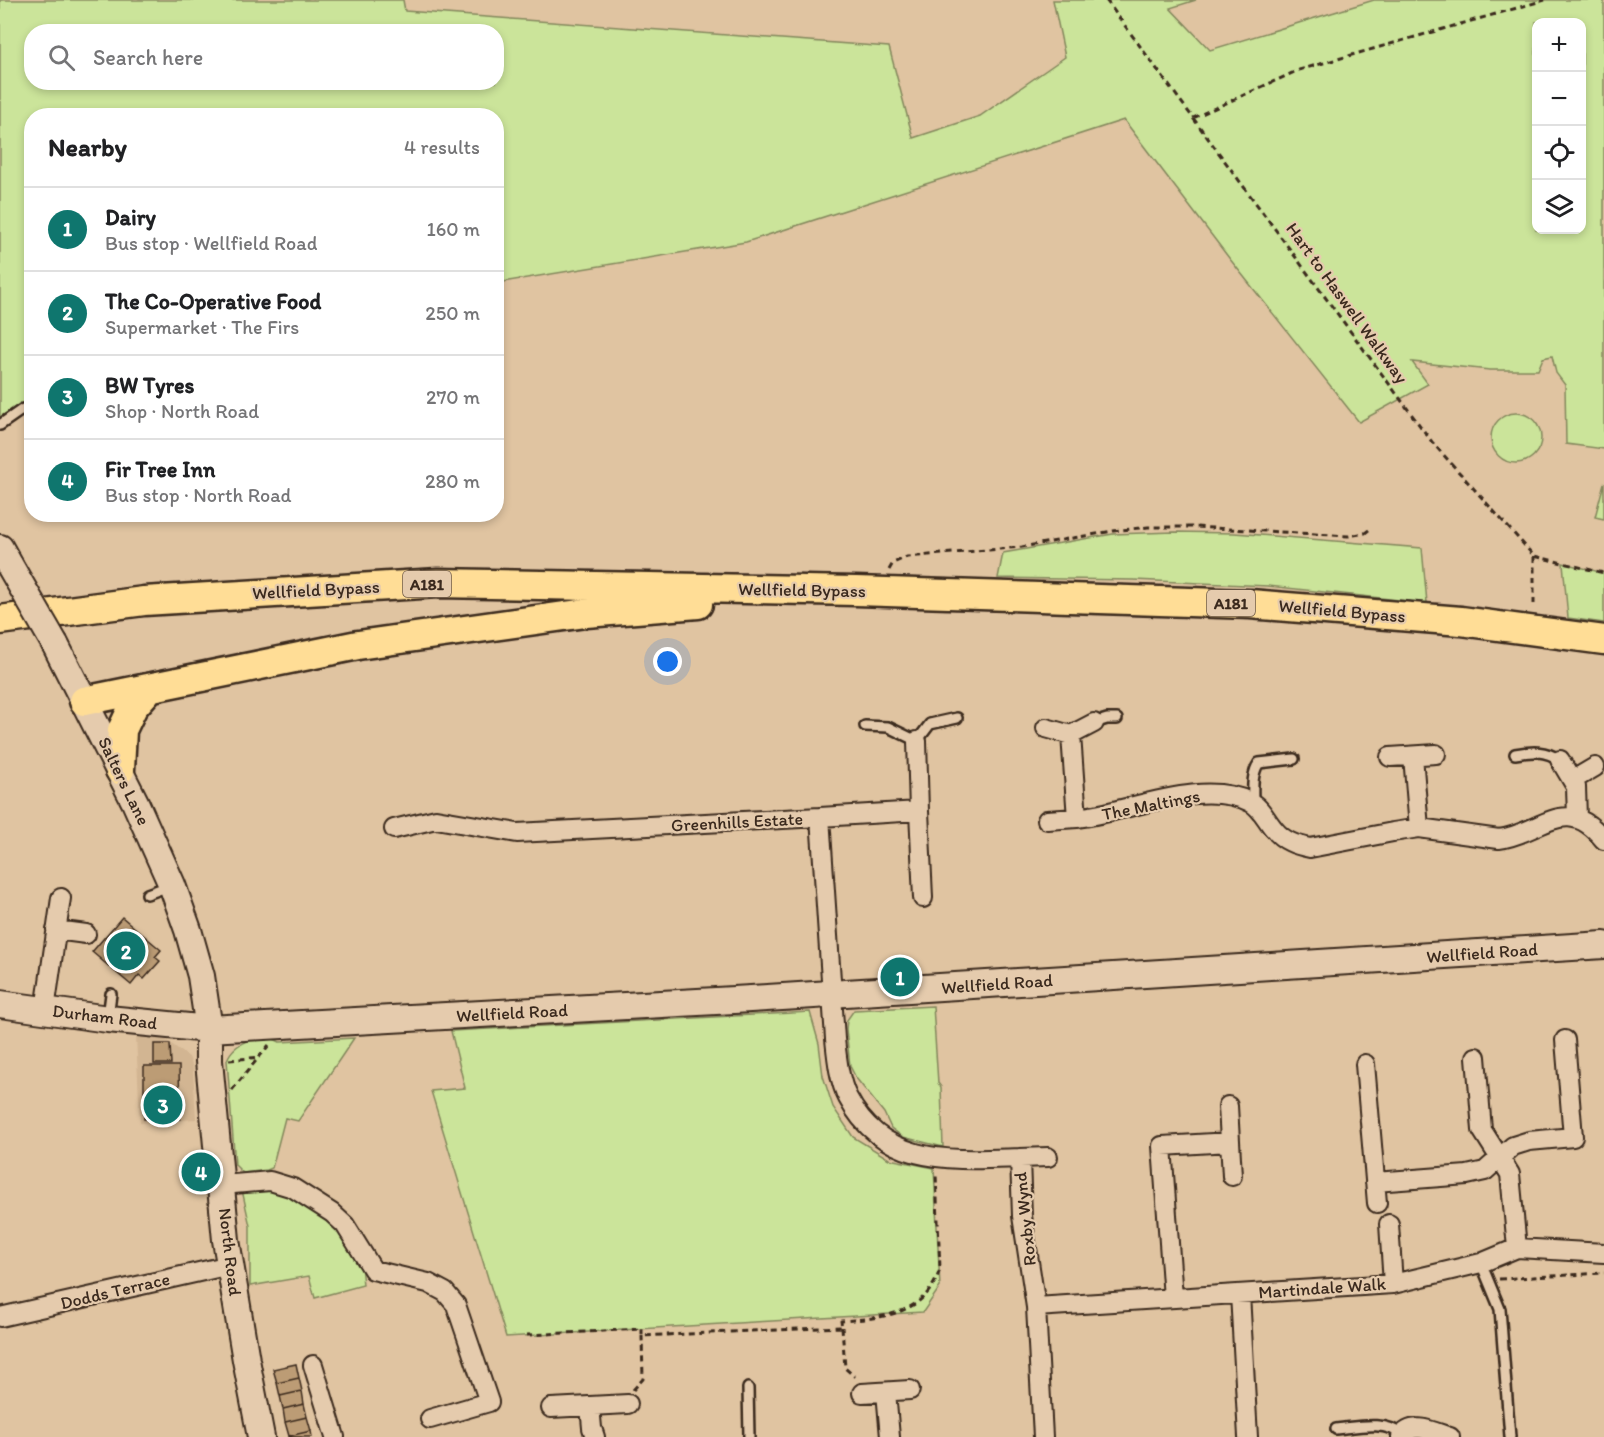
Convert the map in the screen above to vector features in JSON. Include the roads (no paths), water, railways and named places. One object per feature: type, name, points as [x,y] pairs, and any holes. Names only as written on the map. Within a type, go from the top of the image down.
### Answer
[{"type":"main road","name":"Wellfield Bypass","points":[[0,620],[144,601],[438,583],[870,592],[1250,604],[1461,621],[1604,640]]},
{"type":"main road","points":[[84,701],[358,645],[574,615],[870,592]]},
{"type":"main road","points":[[120,770],[122,730],[133,706],[149,689]]},
{"type":"street","name":"Salters Lane","points":[[5,557],[55,644],[120,770],[171,885],[188,930],[201,976],[209,1029]]},
{"type":"street","points":[[1046,728],[1071,735],[1094,723]]},
{"type":"street","name":"The Maltings","points":[[1071,735],[1077,818]]},
{"type":"street","points":[[917,741],[923,898]]},
{"type":"street","points":[[1390,757],[1436,754]]},
{"type":"street","points":[[1413,756],[1419,828]]},
{"type":"street","points":[[1560,760],[1573,780],[1578,799],[1577,818]]},
{"type":"street","points":[[1573,780],[1595,767]]},
{"type":"street","name":"The Maltings","points":[[1047,820],[1101,815],[1191,795],[1235,796],[1253,803]]},
{"type":"street","points":[[1253,803],[1273,829],[1285,840],[1310,848],[1419,828],[1499,839],[1520,834],[1546,820],[1560,817],[1577,818],[1604,840]]},
{"type":"street","points":[[820,817],[919,812]]},
{"type":"street","name":"Greenhills Estate","points":[[394,829],[436,819],[517,833],[820,817],[832,994]]},
{"type":"street","points":[[45,1010],[61,898]]},
{"type":"street","points":[[57,930],[86,934]]},
{"type":"street","name":"Wellfield Road","points":[[209,1029],[832,994],[1604,945]]},
{"type":"street","name":"Roxby Wynd","points":[[832,994],[837,1058],[847,1096],[868,1128],[901,1148],[923,1156],[962,1159],[1020,1158],[1022,1216],[1036,1307],[1043,1437]]},
{"type":"street","name":"Durham Road","points":[[0,1004],[45,1010],[110,1007],[209,1029]]},
{"type":"street","name":"North Road","points":[[209,1029],[209,1061],[230,1265],[261,1437]]},
{"type":"street","points":[[1375,1182],[1467,1175],[1485,1171],[1513,1146],[1529,1141],[1573,1137],[1565,1040]]},
{"type":"street","points":[[1476,1057],[1482,1130],[1510,1173],[1516,1248]]},
{"type":"street","points":[[1365,1064],[1377,1203]]},
{"type":"street","points":[[1228,1106],[1232,1176]]},
{"type":"street","points":[[1173,1298],[1162,1146],[1230,1142]]},
{"type":"street","points":[[1020,1158],[1048,1157]]},
{"type":"street","points":[[222,1185],[270,1181],[294,1188],[332,1213],[345,1225],[373,1270],[428,1283],[445,1292],[456,1305],[489,1402],[430,1419]]},
{"type":"street","points":[[1389,1224],[1393,1284]]},
{"type":"street","name":"Martindale Walk","points":[[1036,1307],[1393,1284],[1485,1271],[1516,1248],[1604,1253]]},
{"type":"street","name":"Dodds Terrace","points":[[0,1317],[230,1265]]},
{"type":"street","points":[[1240,1294],[1248,1437]]},
{"type":"street","points":[[313,1365],[335,1437]]},
{"type":"street","points":[[862,1392],[909,1390]]},
{"type":"street","points":[[886,1392],[890,1437]]},
{"type":"street","points":[[551,1408],[628,1404]]},
{"type":"street","points":[[590,1406],[595,1437]]},
{"type":"street","points":[[1401,1436],[1417,1427],[1450,1437]]},
{"type":"lane","points":[[0,425],[23,409]]},
{"type":"lane","points":[[865,726],[888,726],[917,741],[930,724],[957,718]]},
{"type":"lane","points":[[1094,723],[1117,719]]},
{"type":"lane","points":[[1515,754],[1542,752],[1551,754],[1560,760]]},
{"type":"lane","points":[[1253,803],[1255,768],[1258,763],[1294,759]]},
{"type":"lane","points":[[147,894],[171,885]]},
{"type":"lane","points":[[1485,1271],[1500,1310],[1510,1437]]},
{"type":"lane","points":[[748,1388],[749,1437]]},
{"type":"lane","points":[[1336,1429],[1383,1426],[1394,1429],[1401,1436]]},
{"type":"place","name":"The Co-Operative Food","points":[[126,951]]},
{"type":"place","name":"Dairy","points":[[900,977]]},
{"type":"place","name":"BW Tyres","points":[[163,1105]]},
{"type":"place","name":"Fir Tree Inn","points":[[201,1172]]}]
